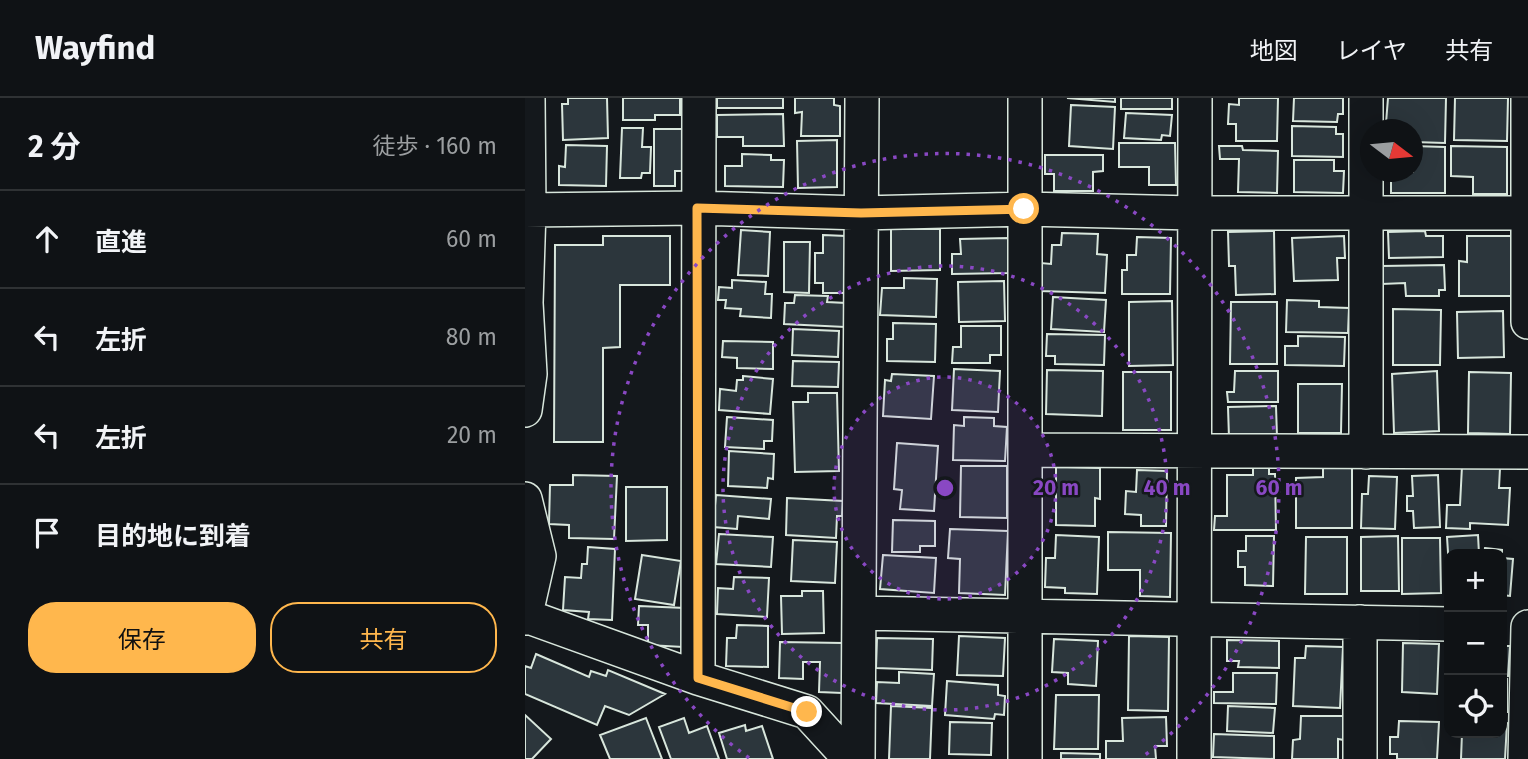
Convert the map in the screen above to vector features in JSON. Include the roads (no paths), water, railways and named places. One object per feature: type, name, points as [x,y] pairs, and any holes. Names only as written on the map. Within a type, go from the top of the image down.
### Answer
[{"type":"street","points":[[525,410],[530,373],[526,303],[528,98]]},
{"type":"street","points":[[698,678],[699,98]]},
{"type":"street","points":[[858,759],[862,98]]},
{"type":"street","points":[[1025,98],[1025,759]]},
{"type":"street","points":[[1193,759],[1195,98]]},
{"type":"street","points":[[1366,98],[1366,452]]},
{"type":"street","points":[[1528,98],[1528,322]]},
{"type":"street","points":[[527,210],[697,208],[861,213],[1024,209],[1193,213],[1527,213]]},
{"type":"street","points":[[1027,450],[1528,452]]},
{"type":"street","points":[[525,499],[539,555],[526,617],[698,678],[807,712],[851,759]]},
{"type":"street","points":[[859,613],[1444,624]]},
{"type":"street","points":[[1360,622],[1360,759]]},
{"type":"street","points":[[1507,625],[1528,626],[1525,759]]}]
